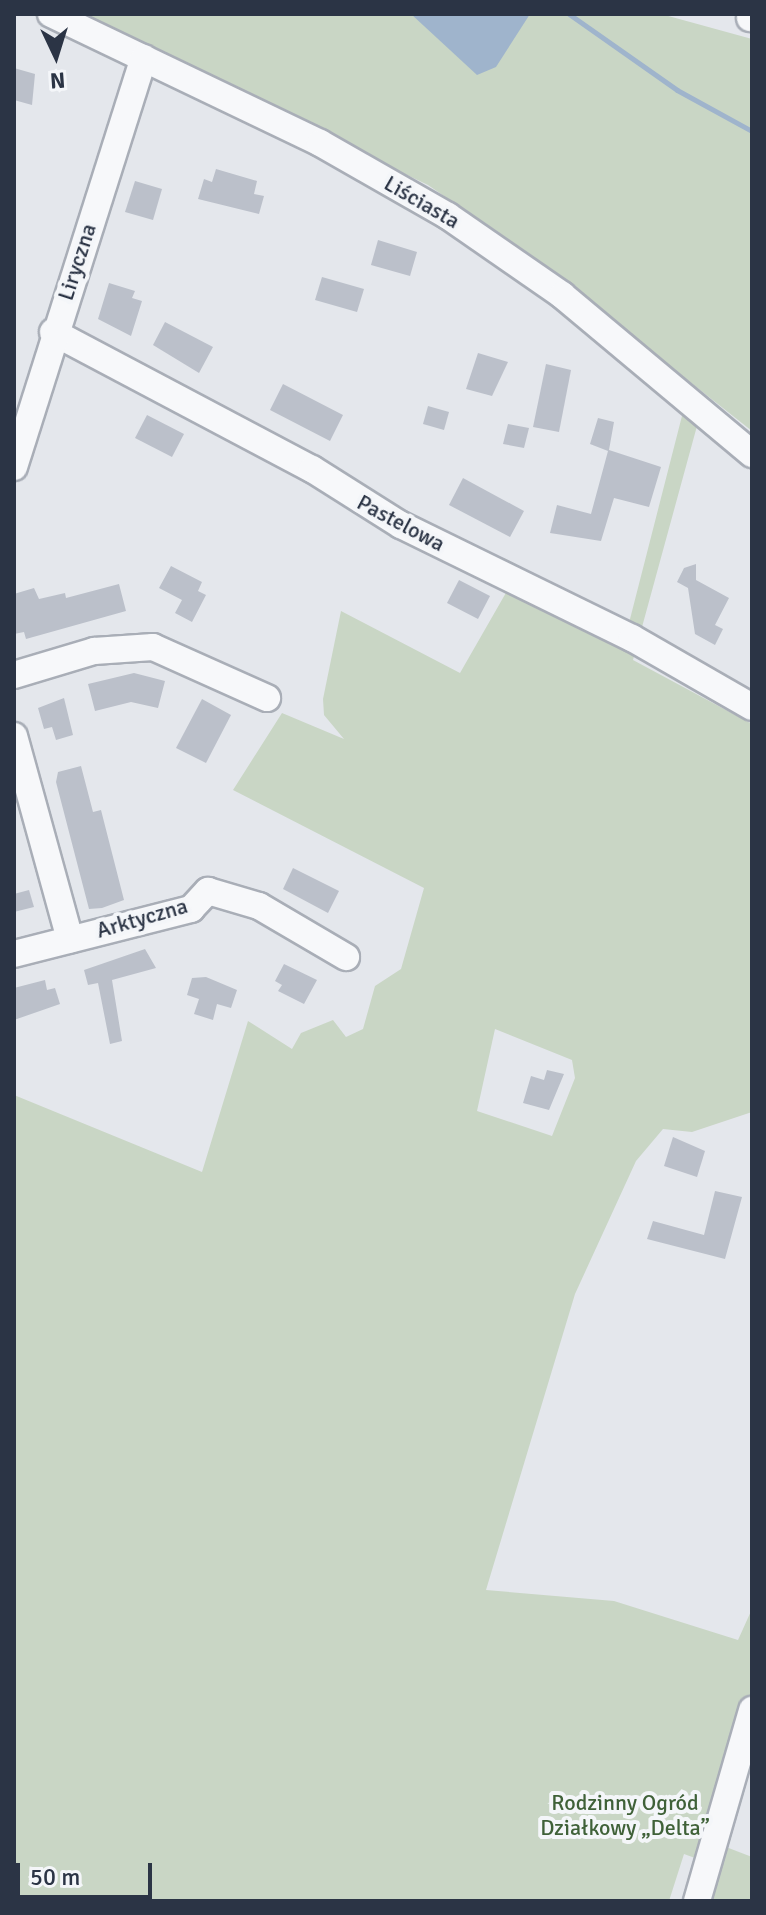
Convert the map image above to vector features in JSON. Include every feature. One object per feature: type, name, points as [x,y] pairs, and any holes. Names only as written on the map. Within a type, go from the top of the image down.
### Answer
[{"type":"street","name":"Liściasta","points":[[51,14],[320,143],[505,253],[752,454]]},
{"type":"street","name":"Liryczna","points":[[15,461],[53,332],[144,58]]},
{"type":"street","name":"Pastelowa","points":[[53,332],[312,469],[401,525],[632,638],[752,707]]},
{"type":"street","points":[[14,675],[94,651],[153,647],[267,698]]},
{"type":"street","points":[[14,736],[70,939]]},
{"type":"street","name":"Arktyczna","points":[[14,954],[191,909],[208,891],[259,906],[346,957]]},
{"type":"street","points":[[697,1901],[752,1710]]},
{"type":"green space","points":[[69,14],[661,14],[752,39],[752,431],[524,251],[428,185]]},
{"type":"green space","points":[[683,412],[697,426],[633,660],[752,724],[752,1112],[692,1132],[663,1129],[636,1161],[575,1294],[486,1590],[614,1601],[738,1640],[752,1609],[752,1698],[706,1862],[684,1854],[669,1901],[14,1901],[14,1095],[202,1172],[248,1021],[292,1049],[301,1033],[333,1020],[346,1037],[363,1029],[375,986],[401,969],[424,888],[233,790],[282,713],[344,739],[324,715],[323,699],[341,611],[460,673],[507,591],[488,581],[504,558],[629,623]],"holes":[[[495,1029],[572,1060],[575,1078],[552,1136],[477,1111]]]},
{"type":"green space","name":"Rodzinny Ogród Działkowy „Delta”","points":[[726,1847],[752,1857],[752,1901],[711,1901]]},
{"type":"water","points":[[411,14],[530,14],[496,67],[477,75]]},
{"type":"building","points":[[14,68],[35,74],[32,105],[14,100]]},
{"type":"building","points":[[216,169],[257,181],[254,194],[264,196],[259,214],[198,199],[204,179],[212,182]]},
{"type":"building","points":[[135,181],[162,189],[153,220],[125,212]]},
{"type":"building","points":[[378,240],[417,252],[410,276],[371,265]]},
{"type":"building","points":[[322,277],[364,289],[357,312],[315,300]]},
{"type":"building","points":[[109,283],[135,291],[132,298],[142,301],[131,336],[98,319]]},
{"type":"building","points":[[165,322],[213,347],[199,373],[153,345]]},
{"type":"building","points":[[478,353],[508,362],[492,396],[466,389]]},
{"type":"building","points":[[546,364],[571,370],[559,432],[533,427]]},
{"type":"building","points":[[283,384],[343,415],[330,441],[270,410]]},
{"type":"building","points":[[428,406],[449,412],[444,430],[423,424]]},
{"type":"building","points":[[147,415],[184,434],[172,457],[135,438]]},
{"type":"building","points":[[598,418],[614,422],[609,450],[661,467],[649,507],[614,498],[601,541],[550,533],[557,505],[591,514],[608,451],[590,444]]},
{"type":"building","points":[[508,424],[529,428],[524,448],[503,444]]},
{"type":"building","points":[[463,478],[524,511],[510,537],[449,505]]},
{"type":"building","points":[[696,564],[696,580],[729,598],[715,625],[723,629],[715,645],[695,634],[688,588],[677,582],[684,568]]},
{"type":"building","points":[[171,566],[202,582],[198,591],[206,595],[192,622],[175,613],[182,600],[159,588]]},
{"type":"building","points":[[459,580],[490,596],[478,619],[447,603]]},
{"type":"building","points":[[119,584],[126,611],[26,639],[24,632],[14,634],[14,594],[34,588],[39,599],[65,593],[66,598]]},
{"type":"building","points":[[134,673],[165,681],[158,708],[131,702],[95,711],[88,684]]},
{"type":"building","points":[[64,698],[73,735],[56,740],[52,727],[44,729],[38,708]]},
{"type":"building","points":[[202,699],[231,715],[206,763],[176,748]]},
{"type":"building","points":[[81,766],[93,812],[101,810],[124,900],[102,908],[89,909],[56,782],[58,772]]},
{"type":"building","points":[[293,868],[339,891],[328,913],[283,889]]},
{"type":"building","points":[[29,890],[34,907],[14,912],[14,894]]},
{"type":"building","points":[[145,949],[156,968],[112,980],[122,1041],[110,1044],[98,983],[88,985],[84,970]]},
{"type":"building","points":[[284,964],[317,980],[304,1004],[278,991],[282,985],[275,981]]},
{"type":"building","points":[[206,977],[237,990],[231,1008],[217,1004],[213,1020],[194,1014],[199,999],[187,995],[192,978]]},
{"type":"building","points":[[45,980],[47,990],[55,988],[60,1004],[14,1020],[14,988]]},
{"type":"building","points":[[547,1070],[564,1074],[549,1110],[523,1103],[531,1076],[544,1080]]},
{"type":"building","points":[[673,1137],[705,1151],[697,1177],[664,1166]]},
{"type":"building","points":[[715,1191],[742,1197],[725,1259],[647,1239],[653,1221],[704,1235]]},
{"type":"waterway","points":[[569,14],[677,90],[752,131]]}]
